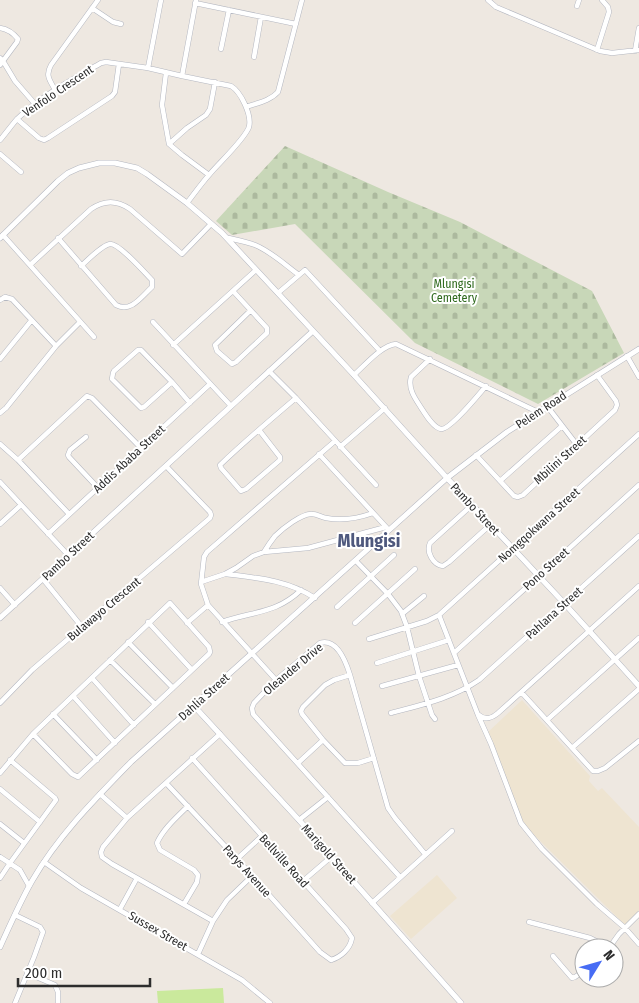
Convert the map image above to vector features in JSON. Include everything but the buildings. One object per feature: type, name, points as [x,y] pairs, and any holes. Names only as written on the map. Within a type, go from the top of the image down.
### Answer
[{"type":"street","points":[[55,90],[48,77],[48,71],[98,0]]},
{"type":"street","points":[[148,68],[161,0]]},
{"type":"street","points":[[187,203],[246,132],[249,122],[246,108],[269,99],[278,92],[302,0]]},
{"type":"street","points":[[488,0],[496,6],[597,50],[612,53],[637,51],[639,28]]},
{"type":"street","points":[[577,6],[579,0]]},
{"type":"street","points":[[597,50],[609,12],[608,7],[602,0]]},
{"type":"street","points":[[182,76],[196,2],[296,24]]},
{"type":"street","points":[[92,8],[113,22],[122,24]]},
{"type":"street","points":[[222,49],[229,10]]},
{"type":"street","points":[[254,57],[261,17]]},
{"type":"street","points":[[0,28],[7,30],[18,40],[1,61],[15,82],[35,104]]},
{"type":"street","name":"Venfolo Crescent","points":[[0,140],[17,120],[35,104],[101,63],[148,68],[234,87],[240,94],[246,108]]},
{"type":"street","points":[[17,120],[39,138],[44,140],[48,138],[112,96],[115,92],[119,64]]},
{"type":"street","points":[[166,73],[162,105],[170,144],[209,175]]},
{"type":"street","points":[[170,144],[187,128],[201,120],[208,113],[215,82]]},
{"type":"street","points":[[0,154],[21,172]]},
{"type":"street","name":"Pambo Street","points":[[1,237],[58,181],[68,173],[79,168],[99,163],[115,163],[137,168],[147,174],[187,203],[228,238],[512,549],[564,603],[639,688]]},
{"type":"street","points":[[30,265],[91,209],[108,201],[122,204],[130,209],[182,254],[211,224]]},
{"type":"street","points":[[1,237],[30,265],[94,338]]},
{"type":"street","points":[[58,238],[81,266],[116,305],[120,307],[130,306],[153,285],[152,280],[114,244],[105,246],[81,266]]},
{"type":"street","points":[[228,238],[259,247],[299,275]]},
{"type":"street","points":[[173,345],[256,270]]},
{"type":"street","points":[[278,294],[305,270],[380,351]]},
{"type":"street","points":[[233,291],[267,328],[268,332],[232,364],[217,351],[215,345],[250,311]]},
{"type":"street","points":[[0,300],[5,297],[12,299],[56,346]]},
{"type":"street","points":[[0,359],[31,321]]},
{"type":"street","points":[[0,413],[56,346],[80,322]]},
{"type":"street","points":[[153,322],[231,406]]},
{"type":"street","name":"Pambo Street","points":[[0,618],[312,331]]},
{"type":"street","points":[[354,375],[380,351],[396,344],[538,412]]},
{"type":"street","points":[[172,382],[141,408],[112,379],[112,376],[114,371],[140,349],[172,382],[190,403]]},
{"type":"street","name":"Pelem Road","points":[[447,478],[507,432],[639,349]]},
{"type":"street","points":[[627,356],[639,377]]},
{"type":"street","points":[[430,359],[411,377],[410,388],[429,420],[440,429],[447,427],[461,414],[486,386]]},
{"type":"street","points":[[269,371],[376,485]]},
{"type":"street","name":"Mbilini Street","points":[[476,455],[514,496],[518,497],[523,494],[614,411],[616,401],[597,375]]},
{"type":"street","name":"Addis Ababa Street","points":[[48,534],[210,384]]},
{"type":"street","points":[[18,460],[87,396],[92,398],[141,448]]},
{"type":"street","points":[[259,430],[280,457],[280,460],[246,489],[241,491],[220,465],[259,430],[296,398]]},
{"type":"street","points":[[547,406],[577,445]]},
{"type":"street","points":[[340,447],[385,408]]},
{"type":"street","points":[[500,481],[562,426]]},
{"type":"street","name":"Nomgqokwana Street","points":[[439,615],[639,434]]},
{"type":"street","points":[[86,437],[70,450],[68,455],[98,488]]},
{"type":"street","points":[[276,680],[208,605],[201,582],[205,554],[335,441]]},
{"type":"street","points":[[0,444],[18,460],[69,514]]},
{"type":"street","points":[[201,582],[226,574],[252,556],[264,552],[308,548],[388,529],[319,454]]},
{"type":"street","name":"Bulawayo Crescent","points":[[0,702],[32,670],[210,518],[210,512],[166,466]]},
{"type":"street","name":"Dahlia Street","points":[[0,947],[29,886],[44,862],[72,825],[100,794],[131,762],[356,561],[388,529],[447,478]]},
{"type":"street","points":[[0,482],[68,555]]},
{"type":"street","name":"Pono Street","points":[[454,653],[639,485]]},
{"type":"street","points":[[0,524],[21,505]]},
{"type":"street","points":[[472,505],[430,543],[428,553],[438,564],[443,566],[490,525]]},
{"type":"street","points":[[264,552],[277,534],[307,515],[312,514],[337,519],[373,513]]},
{"type":"street","name":"Pahlana Street","points":[[391,713],[468,688],[639,536]]},
{"type":"street","points":[[337,607],[394,555]]},
{"type":"street","points":[[356,561],[399,608],[407,627],[419,676],[435,719]]},
{"type":"street","points":[[355,623],[415,569]]},
{"type":"street","points":[[226,574],[282,582],[315,598]]},
{"type":"street","points":[[43,579],[82,627]]},
{"type":"street","points":[[478,715],[484,718],[492,717],[522,693],[639,586]]},
{"type":"street","points":[[0,588],[15,605]]},
{"type":"street","points":[[222,622],[273,609],[291,599],[301,590]]},
{"type":"street","points":[[402,614],[424,596]]},
{"type":"street","points":[[0,773],[33,734],[53,714],[170,603],[209,647],[209,654],[79,776],[76,777],[72,774],[33,734]]},
{"type":"street","points":[[187,623],[208,605]]},
{"type":"street","points":[[369,639],[439,615],[524,828],[542,849],[597,904],[625,928],[639,944]]},
{"type":"street","points":[[148,622],[192,670]]},
{"type":"street","points":[[546,720],[639,638]]},
{"type":"street","points":[[377,663],[449,640]]},
{"type":"street","points":[[128,642],[173,688]]},
{"type":"street","name":"Oleander Drive","points":[[400,877],[253,714],[254,703],[276,680],[323,642],[332,645],[339,651],[346,662],[390,812],[425,854]]},
{"type":"street","points":[[110,660],[155,704]]},
{"type":"street","points":[[382,686],[458,665]]},
{"type":"street","points":[[350,675],[325,685],[302,709],[302,714],[323,740],[346,763],[358,763],[374,758]]},
{"type":"street","points":[[92,678],[134,725]]},
{"type":"street","points":[[572,748],[639,688]]},
{"type":"street","points":[[522,693],[595,772],[605,768],[639,741]]},
{"type":"street","points":[[73,696],[115,743]]},
{"type":"street","name":"Marigold Street","points":[[194,706],[461,1003]]},
{"type":"street","points":[[53,714],[97,760]]},
{"type":"street","points":[[214,920],[106,860],[102,857],[101,852],[127,818],[220,734]]},
{"type":"street","points":[[298,764],[323,740]]},
{"type":"street","name":"Bellville Road","points":[[192,758],[346,929],[352,938],[350,946],[333,960],[328,959]]},
{"type":"street","points":[[0,878],[56,799],[10,760]]},
{"type":"street","name":"Parys Avenue","points":[[166,782],[328,959]]},
{"type":"street","points":[[0,789],[40,822]]},
{"type":"street","points":[[100,794],[127,818]]},
{"type":"street","points":[[298,820],[328,797]]},
{"type":"street","points":[[184,904],[197,882],[198,875],[160,850],[157,843],[168,827],[188,806]]},
{"type":"street","points":[[0,824],[24,843]]},
{"type":"street","points":[[372,903],[452,831]]},
{"type":"street","points":[[238,860],[262,836]]},
{"type":"street","points":[[0,857],[20,870],[29,886]]},
{"type":"street","points":[[302,881],[331,857]]},
{"type":"street","name":"Sussex Street","points":[[44,862],[82,888],[242,980],[270,1003]]},
{"type":"street","points":[[198,954],[214,920],[227,900],[252,876]]},
{"type":"street","points":[[120,909],[137,878]]},
{"type":"street","points":[[618,938],[639,914]]},
{"type":"street","points":[[15,915],[40,927],[43,932],[15,1002],[22,1003]]},
{"type":"street","points":[[529,922],[590,938]]},
{"type":"street","points":[[553,956],[572,978],[574,977]]},
{"type":"street","points":[[27,974],[56,985],[58,1003]]},
{"type":"shaded area","points":[[522,700],[590,776],[589,781],[598,791],[602,788],[639,827],[639,911],[625,925],[523,824],[487,733]]},
{"type":"shaded area","points":[[437,875],[457,898],[411,939],[390,916]]},
{"type":"green space","name":"Mlungisi Cemetery","points":[[285,146],[460,222],[592,291],[624,353],[538,404],[415,343],[295,224],[232,235],[216,221]]},
{"type":"green space","points":[[223,988],[224,1003],[158,1003],[157,991]]},
{"type":"district","name":"Mlungisi","points":[[369,541]]}]
